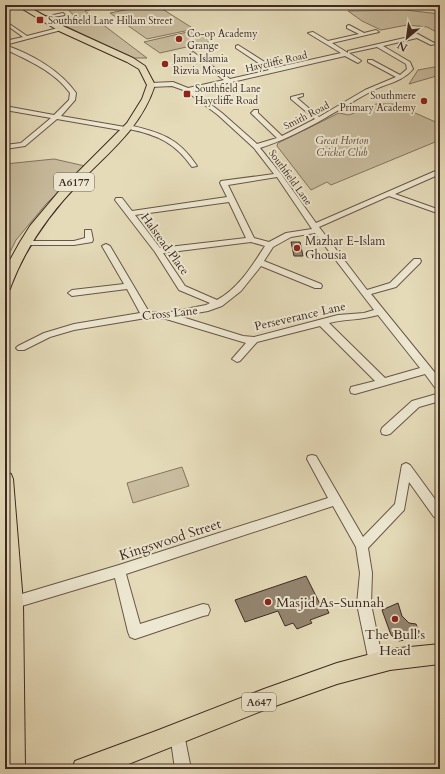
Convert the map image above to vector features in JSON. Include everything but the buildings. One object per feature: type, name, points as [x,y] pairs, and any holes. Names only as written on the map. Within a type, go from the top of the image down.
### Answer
[{"type":"main road","points":[[23,7],[41,18],[130,60],[142,68],[151,85]]},
{"type":"main road","name":"A6177","points":[[5,286],[26,243],[45,214],[138,116],[145,104],[151,85]]},
{"type":"main road","points":[[5,479],[9,604],[10,727],[14,769]]},
{"type":"main road","name":"A647","points":[[83,769],[122,763],[177,734],[255,704],[376,662],[440,654]]},
{"type":"street","points":[[23,7],[44,5]]},
{"type":"street","points":[[400,5],[440,9]]},
{"type":"street","points":[[41,18],[51,14],[63,14]]},
{"type":"street","points":[[5,22],[27,38]]},
{"type":"street","points":[[349,27],[364,34]]},
{"type":"street","points":[[6,30],[14,28]]},
{"type":"street","points":[[5,43],[62,28]]},
{"type":"street","points":[[327,43],[376,32]]},
{"type":"street","points":[[310,33],[347,53],[360,62],[377,59]]},
{"type":"street","points":[[413,33],[433,44]]},
{"type":"street","name":"Haycliffe Road","points":[[188,90],[419,36]]},
{"type":"street","points":[[370,61],[403,77],[410,70],[408,63],[378,45]]},
{"type":"street","points":[[5,47],[55,74],[67,83],[74,92],[72,100],[56,117],[23,145],[5,147]]},
{"type":"street","points":[[238,47],[273,70]]},
{"type":"street","points":[[193,54],[229,81]]},
{"type":"street","name":"Smith Road","points":[[256,147],[274,142],[343,106],[369,90],[403,77]]},
{"type":"street","name":"Southfield Lane","points":[[151,85],[173,84],[188,90],[220,114],[256,147],[365,293],[440,386]]},
{"type":"street","points":[[302,95],[293,98],[318,119]]},
{"type":"street","points":[[5,108],[156,134],[168,139],[180,147],[194,166]]},
{"type":"street","points":[[256,111],[254,113],[281,138]]},
{"type":"street","points":[[158,251],[251,240],[270,245],[290,235],[316,228],[389,193],[440,171]]},
{"type":"street","points":[[251,240],[224,183],[279,176]]},
{"type":"street","points":[[389,193],[395,197],[440,212]]},
{"type":"street","points":[[129,214],[232,199]]},
{"type":"street","name":"Halstead Place","points":[[119,200],[158,251],[182,288],[219,304]]},
{"type":"street","points":[[26,243],[74,243],[89,240],[88,232]]},
{"type":"street","name":"Cross Lane","points":[[21,348],[47,335],[74,327],[146,315],[165,316],[208,308],[219,304],[238,289],[270,245]]},
{"type":"street","points":[[106,246],[146,315]]},
{"type":"street","points":[[365,293],[393,285],[417,261]]},
{"type":"street","points":[[259,262],[318,286]]},
{"type":"street","points":[[72,293],[129,286]]},
{"type":"street","points":[[203,327],[208,308]]},
{"type":"street","name":"Perseverance Lane","points":[[165,316],[243,339],[254,340],[338,318],[364,316],[380,311]]},
{"type":"street","points":[[322,322],[382,382]]},
{"type":"street","points":[[236,359],[254,340]]},
{"type":"street","points":[[355,390],[426,370]]},
{"type":"street","points":[[386,431],[416,404],[440,397]]},
{"type":"street","points":[[312,459],[362,546],[366,573],[364,604],[376,662]]},
{"type":"street","points":[[362,546],[400,506],[406,468],[438,513]]},
{"type":"street","name":"Kingswood Street","points":[[9,604],[119,571],[336,500]]},
{"type":"street","points":[[119,571],[135,632],[203,610]]},
{"type":"street","points":[[177,734],[183,769]]},
{"type":"green space","points":[[77,5],[111,5],[85,11],[147,58],[133,58],[55,21],[75,17],[66,7]]},
{"type":"green space","points":[[156,5],[194,29],[147,39],[110,13]]},
{"type":"green space","points":[[405,10],[440,14],[440,34],[427,27],[407,25],[381,30],[362,21],[348,11]]},
{"type":"green space","points":[[196,30],[213,41],[160,53],[144,42]]},
{"type":"green space","points":[[440,66],[440,75],[409,84],[418,70]]},
{"type":"green space","name":"Great Horton Cricket Club","points":[[376,104],[395,104],[440,124],[440,140],[331,185],[327,182],[311,190],[277,146],[278,143],[339,113],[349,115]]},
{"type":"green space","points":[[54,159],[85,166],[46,204],[16,240],[5,262],[5,164]]},
{"type":"green space","points":[[182,467],[189,486],[133,503],[127,483]]},
{"type":"place","name":"Southfield Lane Hillam Street","points":[[40,20]]},
{"type":"place","name":"Co-op Academy Grange","points":[[179,39]]},
{"type":"place","name":"Jamia Islamia Rizvia Mosque","points":[[165,64]]},
{"type":"place","name":"Southfield Lane Haycliffe Road","points":[[187,94]]},
{"type":"place","name":"Southmere Primary Academy","points":[[424,101]]},
{"type":"place","name":"Mazhar E-Islam Ghousia","points":[[297,248]]},
{"type":"place","name":"Masjid As-Sunnah","points":[[268,602]]},
{"type":"place","name":"The Bull's Head","points":[[395,619]]}]
